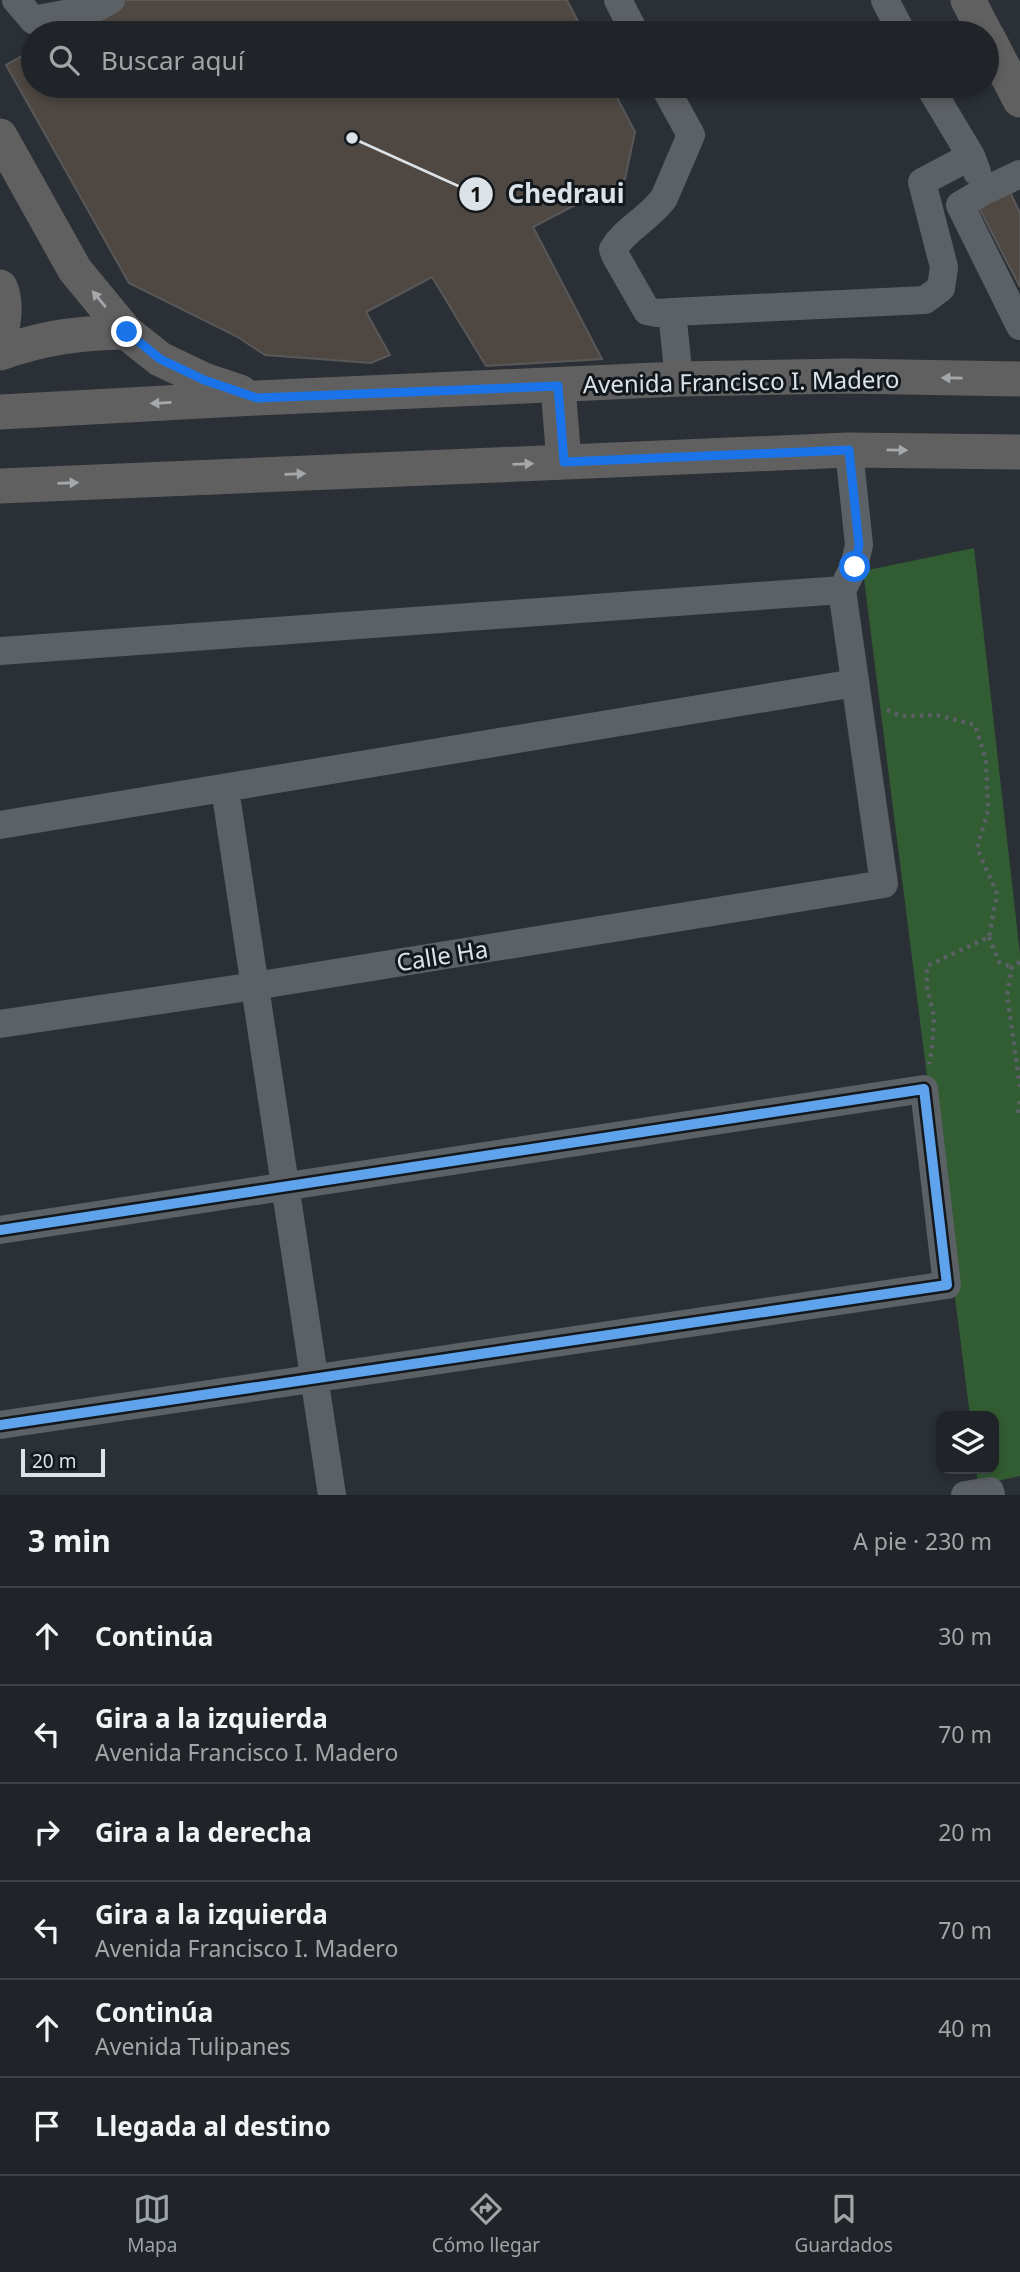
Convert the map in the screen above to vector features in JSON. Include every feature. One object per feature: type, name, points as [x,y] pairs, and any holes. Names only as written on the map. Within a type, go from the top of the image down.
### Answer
[{"type":"main road","points":[[968,0],[977,21]]},
{"type":"main road","points":[[999,65],[1020,100]]},
{"type":"main road","points":[[0,136],[75,270],[127,332],[160,359],[204,380],[257,398]]},
{"type":"main road","points":[[0,287],[4,294],[3,326],[0,333]]},
{"type":"main road","points":[[0,353],[35,341],[65,335],[127,332]]},
{"type":"main road","name":"Avenida Francisco I. Madero","points":[[0,412],[679,379],[847,376],[1020,379]]},
{"type":"main road","points":[[558,386],[564,462]]},
{"type":"main road","points":[[0,486],[849,450],[1020,452]]},
{"type":"street","points":[[24,10],[96,8],[111,0]]},
{"type":"street","points":[[618,0],[629,21]]},
{"type":"street","points":[[885,0],[896,21]]},
{"type":"street","points":[[671,98],[691,135],[664,198],[619,238],[613,248],[647,311],[657,313],[925,300],[940,288],[944,267],[922,182],[971,156]]},
{"type":"street","points":[[941,98],[971,156],[984,191]]},
{"type":"street","points":[[1020,174],[960,205],[1020,326]]},
{"type":"street","points":[[672,312],[679,379]]},
{"type":"street","points":[[0,825],[855,683],[842,590],[855,567],[859,545],[849,450]]},
{"type":"street","points":[[0,651],[842,590]]},
{"type":"street","name":"Calle Ha","points":[[0,1024],[255,986],[884,884],[855,683]]},
{"type":"street","points":[[225,789],[332,1495]]},
{"type":"street","points":[[0,1230],[924,1089],[947,1285],[0,1425]]},
{"type":"street","points":[[965,1495],[990,1492],[991,1495]]},
{"type":"path","points":[[855,683],[880,706],[901,716],[937,716],[975,725],[986,760],[988,811],[977,848],[997,894],[989,937],[999,962],[1012,967]]},
{"type":"path","points":[[924,1089],[932,1049],[934,1017],[927,966],[989,937]]},
{"type":"path","points":[[1020,962],[1012,967],[1007,995],[1020,1087]]},
{"type":"path","points":[[1020,1101],[1020,1117]]},
{"type":"green space","points":[[974,548],[1020,954],[1020,1476],[978,1485],[977,1474],[999,1474],[999,1411],[969,1411],[863,571]]},
{"type":"building","points":[[125,0],[567,0],[578,21],[86,21]]},
{"type":"building","points":[[21,57],[21,92],[6,65]]},
{"type":"building","points":[[25,98],[617,98],[635,132],[625,179],[533,227],[602,359],[486,366],[432,277],[366,312],[390,355],[371,363],[265,355],[236,336],[129,283]]},
{"type":"building","points":[[1010,192],[1020,213],[1020,287],[979,208]]},
{"type":"cycle path","points":[[0,1230],[924,1089],[947,1285],[0,1425]]},
{"type":"place","name":"Chedraui","points":[[352,138]]},
{"type":"route","points":[[127,332],[160,359],[204,380],[257,398],[558,386],[564,462],[849,450],[859,545],[855,567]]}]
